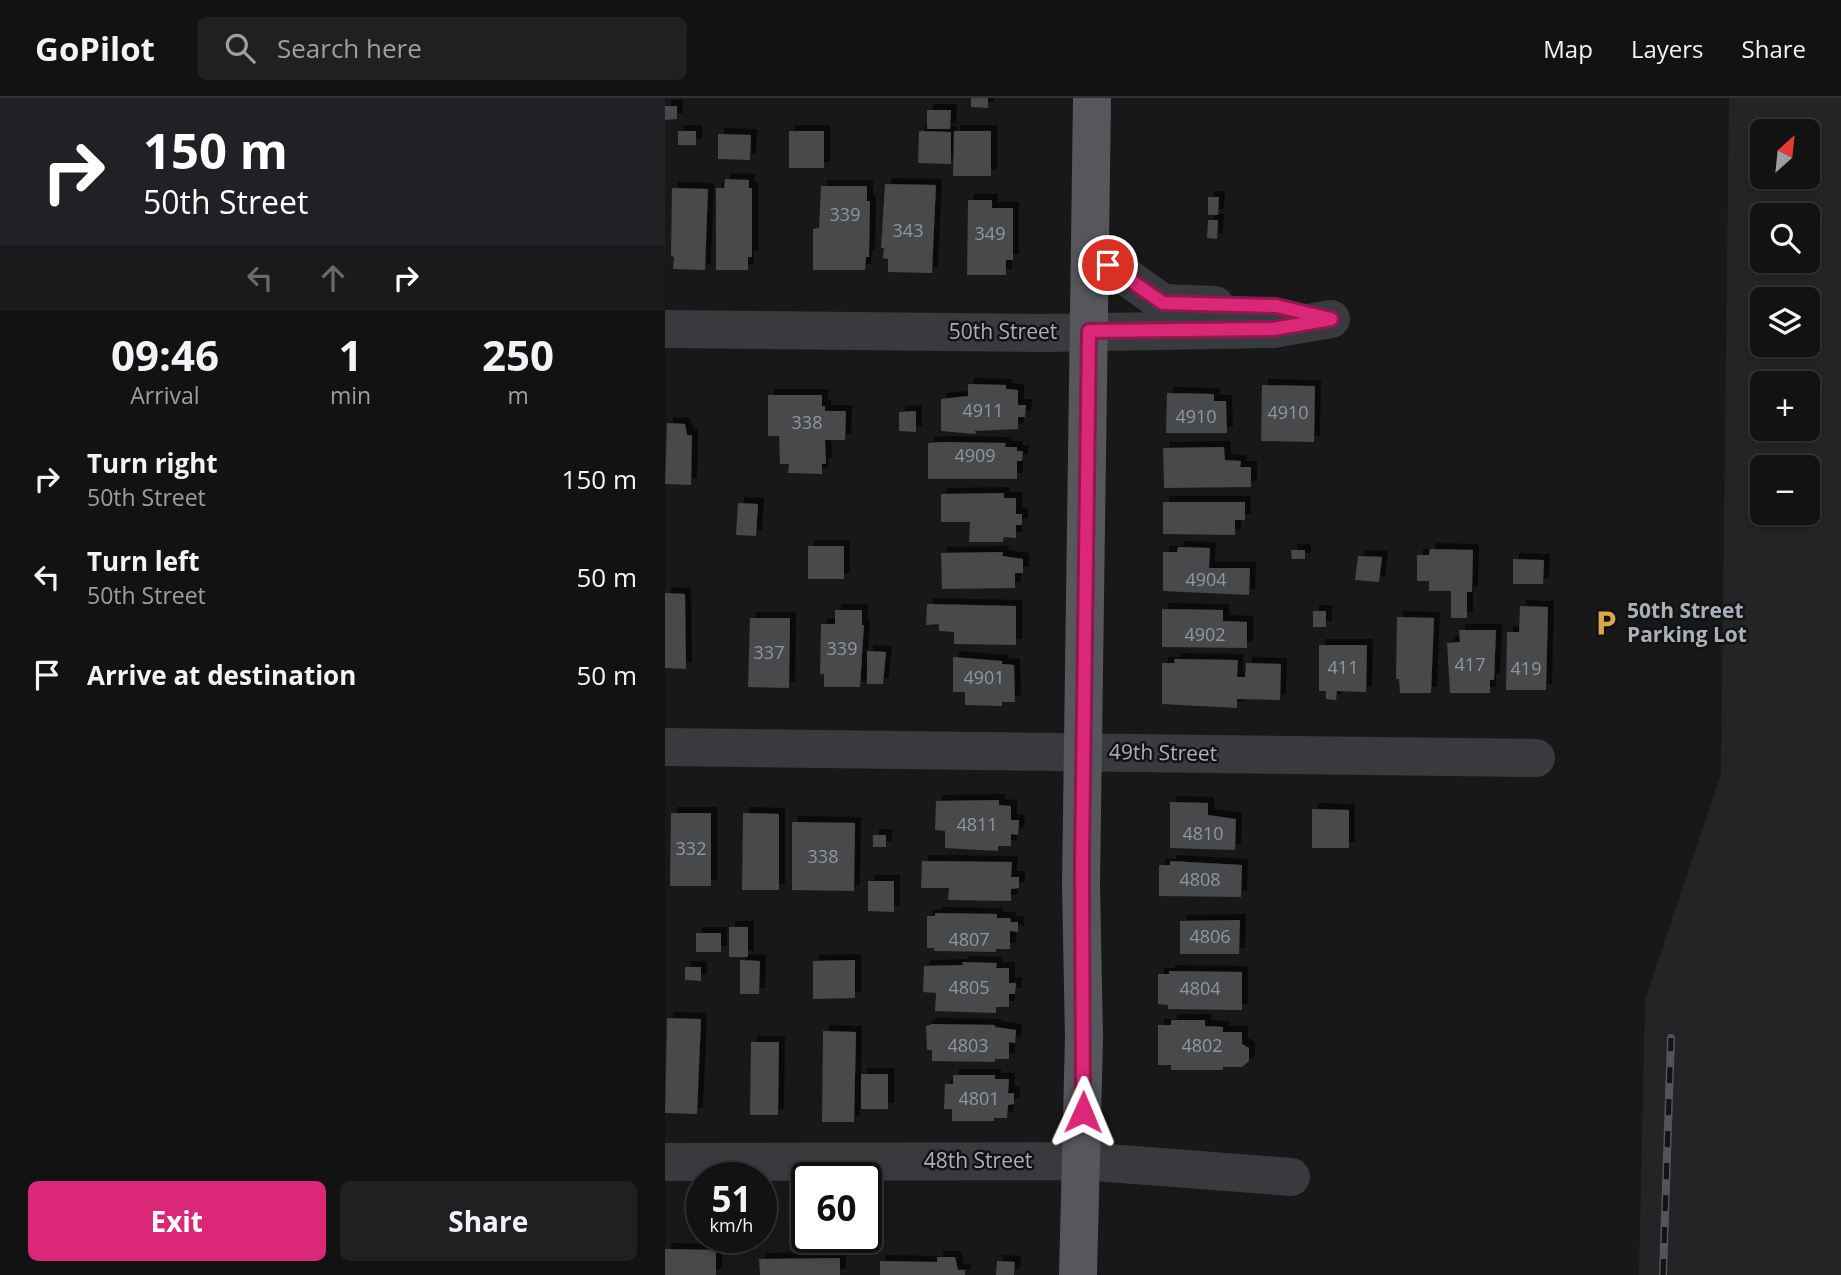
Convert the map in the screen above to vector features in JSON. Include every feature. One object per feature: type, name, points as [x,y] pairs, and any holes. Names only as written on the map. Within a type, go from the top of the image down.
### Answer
[{"type":"main road","points":[[1078,1275],[1082,1161],[1083,752],[1091,98]]},
{"type":"street","name":"50th Street","points":[[665,329],[1044,333],[1273,329],[1331,319],[1276,306],[1163,303],[1090,251]]},
{"type":"street","name":"49th Street","points":[[665,747],[1536,758]]},
{"type":"street","name":"48th Street","points":[[665,1162],[1082,1161],[1291,1177]]},
{"type":"shaded area","points":[[1729,98],[1841,98],[1841,1275],[1639,1275],[1645,1000],[1721,774]]},
{"type":"building","points":[[971,98],[988,98],[988,108],[971,107]]},
{"type":"building","points":[[665,106],[677,106],[677,119],[665,120]]},
{"type":"building","points":[[927,110],[951,110],[950,129],[927,129]]},
{"type":"building","points":[[678,131],[696,131],[696,145],[678,145]]},
{"type":"building","points":[[789,131],[824,131],[824,168],[789,168]]},
{"type":"building","points":[[919,131],[951,132],[951,164],[918,163]]},
{"type":"building","points":[[954,131],[991,131],[991,176],[953,176]]},
{"type":"building","points":[[718,134],[751,135],[750,160],[718,159]]},
{"type":"building","points":[[725,179],[749,180],[749,188],[752,188],[752,257],[748,257],[748,270],[716,270],[716,188],[724,188]]},
{"type":"building","points":[[885,184],[936,185],[932,273],[888,272],[888,259],[883,258],[884,248],[881,248]]},
{"type":"building","points":[[821,186],[867,186],[867,201],[870,201],[869,257],[866,257],[865,270],[813,270],[813,229],[819,228]]},
{"type":"building","points":[[672,188],[708,189],[705,270],[673,269]]},
{"type":"building","points":[[1208,197],[1219,197],[1218,215],[1208,215]]},
{"type":"building","points":[[968,200],[992,200],[992,208],[1013,208],[1013,260],[1006,260],[1006,275],[967,275]]},
{"type":"building","points":[[1208,220],[1218,220],[1217,239],[1207,238]]},
{"type":"building","points":[[968,384],[1006,385],[1006,389],[1018,390],[1018,405],[1026,405],[1025,417],[1018,417],[1018,429],[975,431],[976,434],[941,431],[941,399],[968,396]]},
{"type":"building","points":[[1262,385],[1315,386],[1314,442],[1261,441]]},
{"type":"building","points":[[1167,393],[1214,394],[1214,401],[1226,401],[1227,433],[1166,433]]},
{"type":"building","points":[[768,395],[822,395],[825,411],[846,411],[845,440],[825,440],[826,464],[822,464],[822,474],[788,473],[789,464],[780,464],[779,436],[768,436]]},
{"type":"building","points":[[916,411],[916,432],[899,431],[899,412]]},
{"type":"building","points":[[667,423],[685,424],[687,435],[692,435],[691,485],[665,484]]},
{"type":"building","points":[[928,443],[1006,443],[1005,447],[1017,447],[1017,451],[1023,451],[1022,461],[1017,461],[1017,479],[928,479]]},
{"type":"building","points":[[1224,447],[1225,460],[1241,461],[1240,467],[1251,467],[1251,487],[1164,488],[1163,448]]},
{"type":"building","points":[[1004,493],[1004,498],[1016,498],[1016,514],[1022,514],[1022,525],[1016,525],[1016,538],[1004,537],[1003,542],[969,542],[970,522],[941,522],[941,494]]},
{"type":"building","points":[[1163,502],[1245,502],[1245,520],[1235,520],[1235,535],[1163,534]]},
{"type":"building","points":[[738,503],[758,504],[756,536],[736,535]]},
{"type":"building","points":[[808,546],[844,546],[844,579],[808,579]]},
{"type":"building","points":[[1178,547],[1210,548],[1209,568],[1250,568],[1249,595],[1163,591],[1163,552],[1177,552]]},
{"type":"building","points":[[1430,549],[1473,550],[1472,592],[1467,592],[1467,618],[1451,618],[1451,591],[1429,591],[1429,581],[1417,581],[1417,555],[1429,555]]},
{"type":"building","points":[[1291,550],[1305,550],[1305,559],[1292,559]]},
{"type":"building","points":[[1003,552],[1002,556],[1023,559],[1023,573],[1015,573],[1015,588],[942,589],[941,553]]},
{"type":"building","points":[[1358,556],[1382,557],[1379,582],[1355,580]]},
{"type":"building","points":[[1513,559],[1544,560],[1543,584],[1513,584]]},
{"type":"building","points":[[665,593],[685,594],[686,669],[665,668]]},
{"type":"building","points":[[927,604],[1016,606],[1016,645],[954,644],[954,632],[939,631],[939,624],[926,625]]},
{"type":"building","points":[[1520,606],[1548,607],[1546,690],[1506,690],[1507,632],[1519,632]]},
{"type":"building","points":[[1162,609],[1223,610],[1223,621],[1247,622],[1247,648],[1162,647]]},
{"type":"building","points":[[835,610],[862,610],[864,625],[860,687],[824,687],[824,674],[820,674],[821,624],[835,624]]},
{"type":"building","points":[[1313,611],[1326,611],[1326,627],[1313,627]]},
{"type":"building","points":[[1397,617],[1434,618],[1431,693],[1400,693],[1399,679],[1396,679]]},
{"type":"building","points":[[750,618],[790,618],[789,688],[748,687]]},
{"type":"building","points":[[1459,630],[1496,630],[1494,680],[1490,680],[1490,693],[1450,693],[1447,643],[1460,642]]},
{"type":"building","points":[[1319,645],[1367,645],[1366,692],[1337,691],[1336,700],[1326,699],[1326,691],[1319,691]]},
{"type":"building","points":[[867,651],[886,652],[883,684],[867,684]]},
{"type":"building","points":[[953,657],[1002,661],[1002,664],[1014,665],[1015,702],[1002,702],[1002,706],[965,705],[965,692],[953,692]]},
{"type":"building","points":[[1174,659],[1238,660],[1237,677],[1245,677],[1246,663],[1281,664],[1280,700],[1237,699],[1237,708],[1162,704],[1162,663],[1175,663]]},
{"type":"building","points":[[999,800],[999,805],[1011,806],[1011,820],[1019,820],[1018,835],[1011,834],[1011,846],[998,846],[998,851],[945,848],[945,831],[935,830],[936,801]]},
{"type":"building","points":[[1170,802],[1208,803],[1208,815],[1236,819],[1235,850],[1170,848]]},
{"type":"building","points":[[1312,809],[1349,810],[1349,848],[1312,848]]},
{"type":"building","points":[[671,813],[711,813],[711,886],[670,886]]},
{"type":"building","points":[[743,813],[779,814],[779,890],[742,890]]},
{"type":"building","points":[[792,822],[855,823],[854,891],[792,890]]},
{"type":"building","points":[[873,835],[886,835],[886,847],[873,847]]},
{"type":"building","points":[[922,861],[1012,862],[1011,877],[1019,877],[1019,888],[1011,889],[1011,901],[948,900],[949,888],[921,888]]},
{"type":"building","points":[[1170,861],[1242,865],[1241,897],[1159,896],[1159,865],[1170,865]]},
{"type":"building","points":[[868,881],[894,881],[894,912],[868,911]]},
{"type":"building","points":[[935,913],[997,914],[997,918],[1010,918],[1011,922],[1018,922],[1018,932],[1010,931],[1010,949],[996,949],[996,952],[934,951],[934,948],[927,948],[927,916],[935,916]]},
{"type":"building","points":[[1240,920],[1239,954],[1180,954],[1180,921]]},
{"type":"building","points":[[729,927],[748,927],[748,957],[729,957]]},
{"type":"building","points":[[696,933],[721,933],[721,952],[696,952]]},
{"type":"building","points":[[740,960],[760,961],[759,994],[740,994]]},
{"type":"building","points":[[855,960],[855,998],[813,999],[813,961]]},
{"type":"building","points":[[962,962],[997,963],[996,968],[1009,968],[1009,983],[1016,983],[1015,994],[1009,994],[1009,1007],[996,1007],[996,1013],[935,1011],[936,993],[923,992],[924,966],[963,965]]},
{"type":"building","points":[[685,967],[701,967],[701,981],[685,980]]},
{"type":"building","points":[[1169,971],[1242,972],[1242,1010],[1168,1009],[1168,1005],[1158,1004],[1158,974],[1169,974]]},
{"type":"building","points":[[667,1018],[701,1019],[697,1114],[665,1113]]},
{"type":"building","points":[[1171,1020],[1205,1020],[1205,1026],[1223,1027],[1223,1032],[1242,1032],[1242,1044],[1249,1048],[1249,1061],[1242,1067],[1223,1067],[1223,1070],[1171,1070],[1171,1065],[1158,1065],[1158,1025],[1171,1025]]},
{"type":"building","points":[[995,1025],[1016,1030],[1015,1043],[1009,1042],[1009,1059],[995,1059],[995,1062],[932,1061],[932,1050],[927,1050],[926,1026]]},
{"type":"building","points":[[823,1031],[856,1032],[854,1122],[822,1122]]},
{"type":"building","points":[[751,1042],[779,1042],[778,1115],[750,1115]]},
{"type":"building","points":[[861,1074],[888,1074],[888,1109],[861,1109]]},
{"type":"building","points":[[953,1075],[995,1075],[995,1079],[1009,1079],[1008,1093],[1014,1093],[1014,1104],[1008,1105],[1007,1118],[994,1118],[994,1121],[952,1121],[952,1109],[944,1109],[945,1084],[953,1084]]},
{"type":"building","points":[[665,1249],[686,1249],[686,1253],[716,1253],[716,1275],[665,1275]]},
{"type":"building","points":[[937,1257],[955,1257],[958,1270],[965,1270],[965,1275],[880,1275],[880,1261],[937,1262]]},
{"type":"building","points":[[840,1258],[840,1275],[760,1275],[759,1259]]},
{"type":"building","points":[[997,1261],[1015,1262],[1014,1275],[996,1275]]},
{"type":"railway","points":[[1663,1275],[1671,1038]]},
{"type":"place","name":"50th Street Parking Lot","points":[[1606,623]]},
{"type":"route","points":[[1083,1112],[1082,860],[1089,331],[1273,329],[1331,319],[1276,306],[1163,303],[1108,265]]}]
